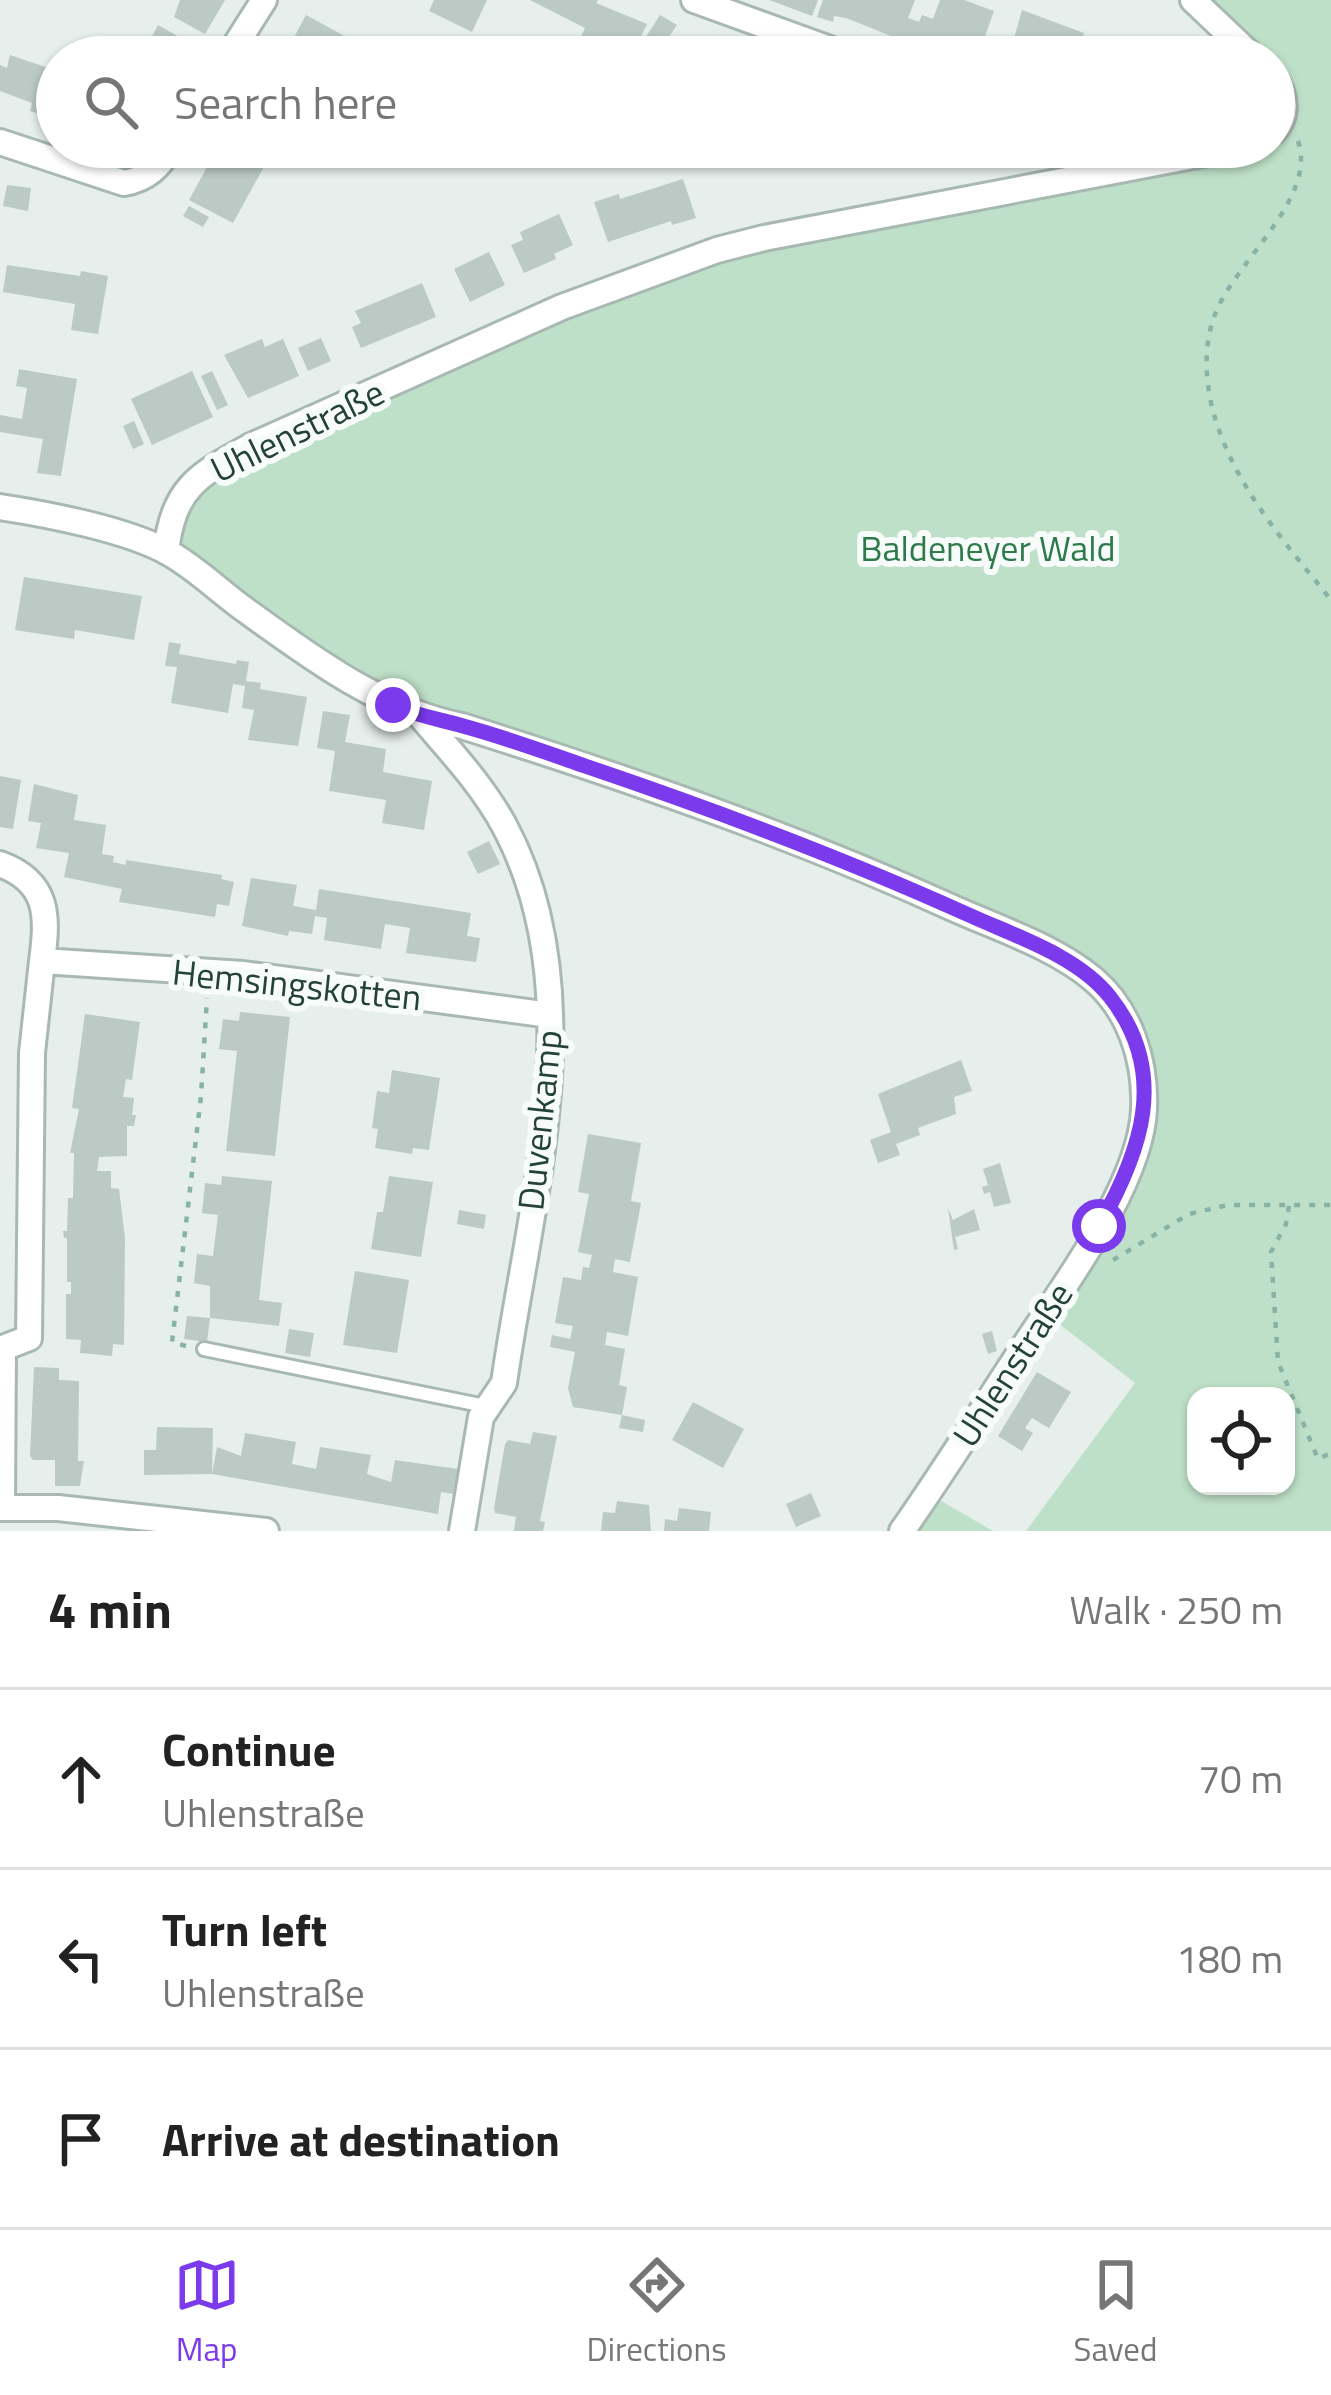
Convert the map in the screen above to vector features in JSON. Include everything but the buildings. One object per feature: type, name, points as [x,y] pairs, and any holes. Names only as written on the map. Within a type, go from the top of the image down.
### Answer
[{"type":"street","points":[[241,36],[264,0]]},
{"type":"street","points":[[694,0],[794,36]]},
{"type":"street","points":[[1193,0],[1231,36]]},
{"type":"street","points":[[0,142],[36,154]]},
{"type":"street","points":[[79,168],[124,183],[140,180],[155,168]]},
{"type":"street","name":"Uhlenstraße","points":[[902,1531],[1069,1278],[1128,1175],[1144,1110],[1140,1055],[1109,995],[1090,976],[1052,954],[912,889],[727,814],[516,743],[422,718],[365,689],[246,611],[166,550],[173,510],[205,471],[250,446],[624,281],[764,238],[1129,168]]},
{"type":"street","points":[[0,507],[59,516],[166,550]]},
{"type":"street","name":"Duvenkamp","points":[[422,718],[478,786],[522,863],[543,944],[550,1015],[546,1110],[504,1383],[483,1411],[462,1531]]},
{"type":"street","points":[[0,864],[24,875],[40,895],[47,922],[32,1053],[29,1339],[3,1348],[1,1508],[58,1508],[174,1525],[266,1531]]},
{"type":"street","name":"Hemsingskotten","points":[[42,961],[341,985],[550,1015]]},
{"type":"lane","points":[[204,1349],[483,1411]]},
{"type":"path","points":[[1295,136],[1300,146],[1300,174],[1286,208],[1240,269],[1220,305],[1206,366],[1212,405],[1237,474],[1331,601]]},
{"type":"path","points":[[204,1349],[172,1342],[201,1096],[210,973]]},
{"type":"path","points":[[1069,1278],[1101,1267],[1189,1214],[1228,1204],[1331,1205]]},
{"type":"path","points":[[1289,1206],[1286,1224],[1271,1252],[1278,1362],[1318,1459],[1331,1454]]},
{"type":"green space","name":"Baldeneyer Wald","points":[[1199,0],[1331,0],[1331,1531],[1026,1531],[1135,1383],[1053,1319],[1144,1141],[1113,990],[886,872],[707,795],[529,733],[398,701],[173,548],[176,511],[252,449],[718,254],[1150,168],[1295,168],[1295,36],[1238,36]]},
{"type":"green space","points":[[938,1499],[993,1531],[915,1531]]},
{"type":"route","points":[[393,705],[714,809],[897,883],[1090,976],[1127,1022],[1140,1055],[1144,1110],[1128,1175],[1099,1226]]}]
